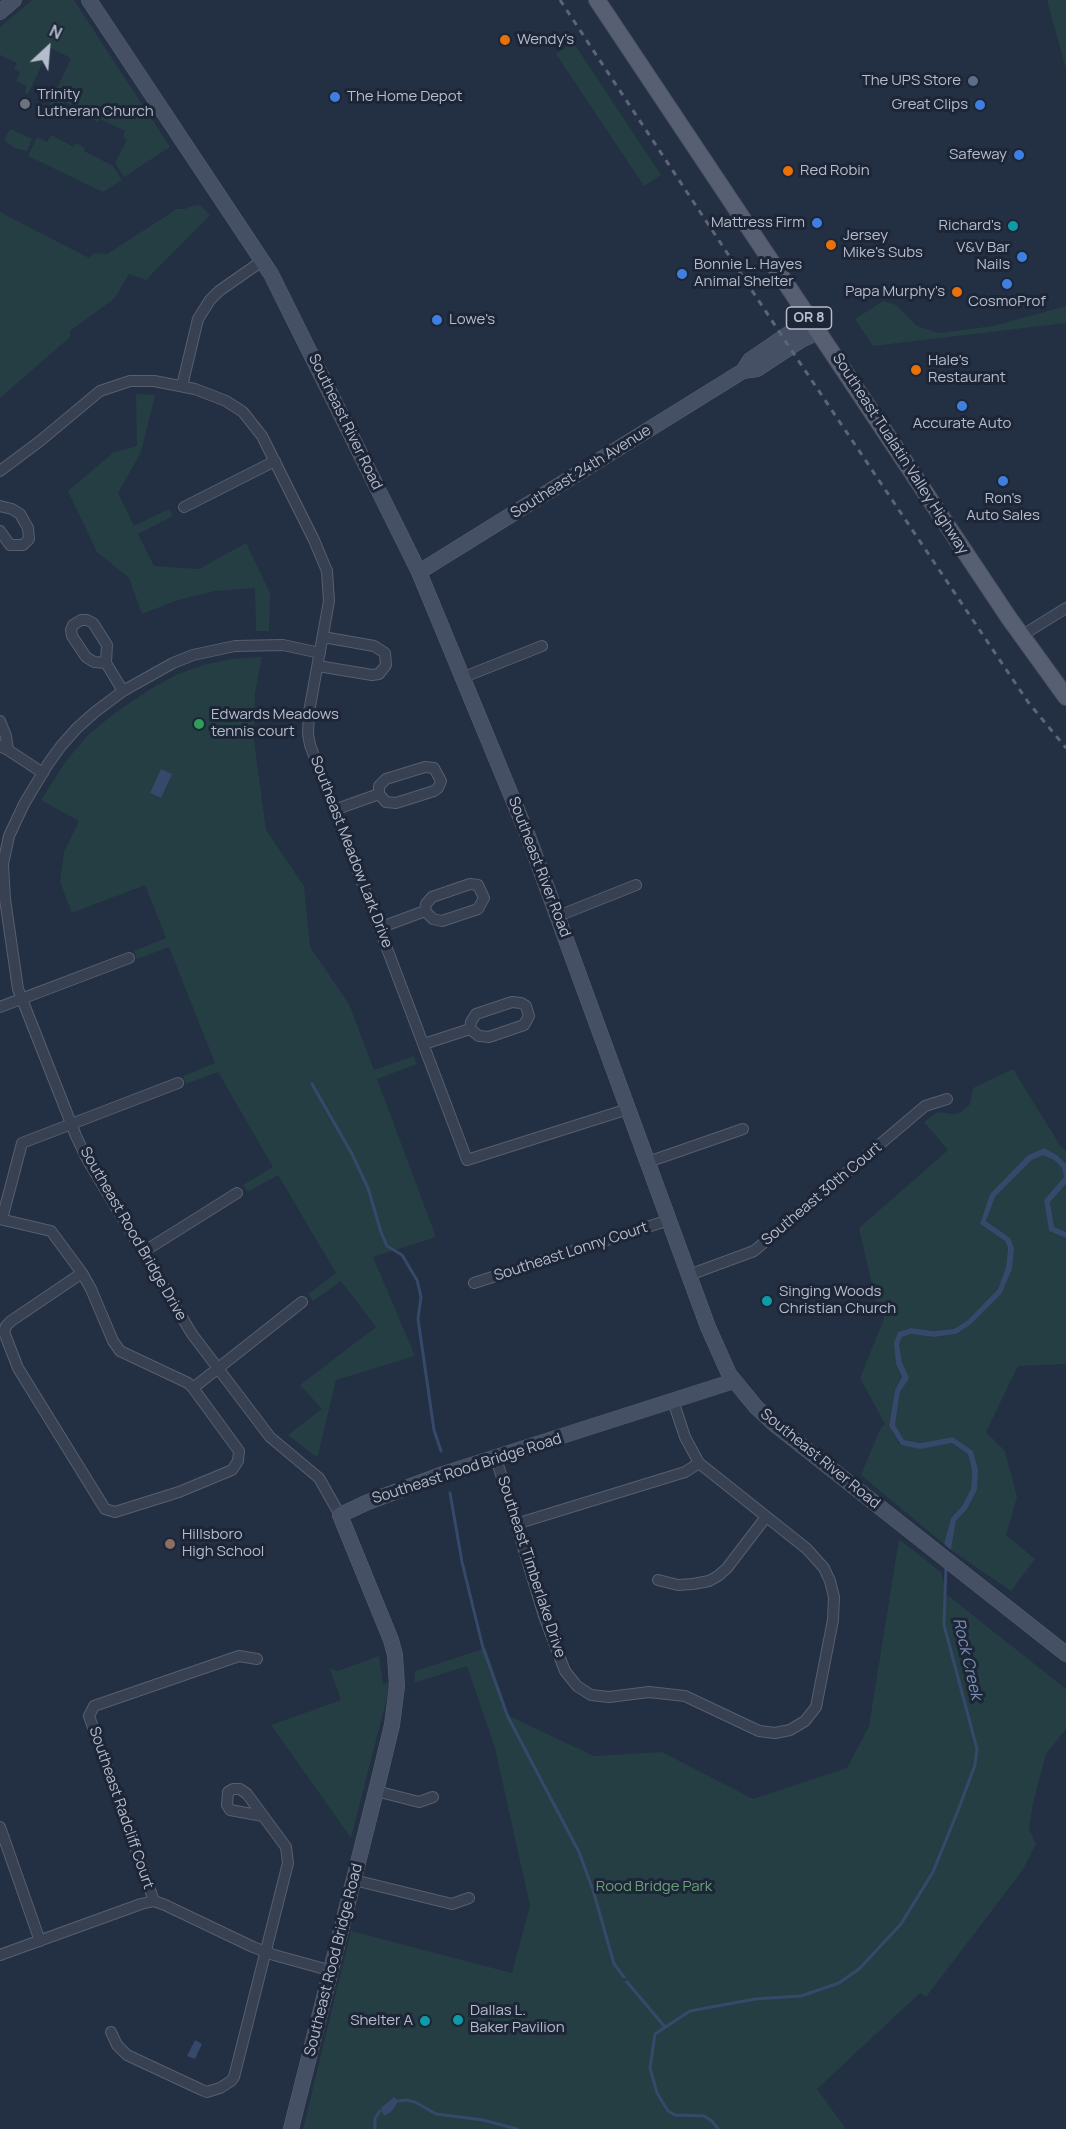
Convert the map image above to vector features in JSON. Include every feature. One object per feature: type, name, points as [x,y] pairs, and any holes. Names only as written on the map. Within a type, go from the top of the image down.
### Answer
[{"type":"main road","points":[[0,12],[14,0]]},
{"type":"main road","name":"Southeast River Road","points":[[89,0],[275,282],[419,572],[464,677],[558,916],[689,1275],[721,1357],[734,1381],[773,1423],[1066,1654]]},
{"type":"main road","name":"Southeast Tualatin Valley Highway","points":[[597,0],[1021,636],[1066,697]]},
{"type":"main road","name":"Southeast 24th Avenue","points":[[419,572],[743,371],[750,360],[815,326]]},
{"type":"main road","name":"Southeast Rood Bridge Road","points":[[291,2129],[332,1971],[396,1702],[396,1663],[391,1640],[340,1515],[390,1494],[734,1381]]},
{"type":"street","points":[[182,386],[198,320],[210,300],[219,291],[262,261]]},
{"type":"street","name":"Southeast Meadow Lark Drive","points":[[0,471],[40,441],[89,399],[110,386],[130,381],[154,381],[182,386],[226,401],[243,412],[262,436],[315,540],[327,570],[329,601],[309,712],[310,745],[466,1160],[628,1109]]},
{"type":"street","points":[[184,507],[275,461]]},
{"type":"street","points":[[0,506],[12,508],[20,514],[28,528],[29,539],[23,545],[16,546],[10,544],[0,531]]},
{"type":"street","points":[[1021,636],[1066,608]]},
{"type":"street","points":[[318,666],[372,675],[379,674],[386,665],[385,654],[374,646],[323,637]]},
{"type":"street","name":"Southeast Rood Bridge Drive","points":[[320,653],[283,645],[224,648],[173,663],[123,691],[77,728],[61,746],[24,804],[5,849],[2,899],[22,998],[87,1160],[192,1334],[270,1437],[319,1478],[340,1515]]},
{"type":"street","points":[[464,677],[542,646]]},
{"type":"street","points":[[106,663],[123,691]]},
{"type":"street","points":[[0,721],[6,736],[4,748],[43,773]]},
{"type":"street","points":[[425,767],[434,768],[441,781],[434,791],[396,803],[386,802],[379,794],[379,786],[386,779],[425,767]]},
{"type":"street","points":[[334,810],[379,794]]},
{"type":"street","points":[[470,884],[478,885],[484,898],[478,909],[442,921],[433,920],[425,911],[426,904],[432,897],[470,884]]},
{"type":"street","points":[[558,916],[636,885]]},
{"type":"street","points":[[379,928],[425,911]]},
{"type":"street","points":[[0,1007],[129,957]]},
{"type":"street","points":[[512,1002],[526,1006],[530,1016],[524,1025],[489,1037],[479,1036],[470,1029],[476,1014],[512,1002]]},
{"type":"street","points":[[424,1044],[470,1029]]},
{"type":"street","points":[[82,1273],[11,1321],[4,1332],[18,1368],[105,1509],[116,1512],[179,1492],[232,1470],[238,1461],[239,1451],[194,1388],[120,1351],[113,1341],[82,1273],[51,1231],[1,1219],[22,1143],[178,1083]]},
{"type":"street","name":"Southeast 30th Court","points":[[689,1275],[754,1251],[925,1106],[947,1099]]},
{"type":"street","points":[[648,1162],[743,1129]]},
{"type":"street","points":[[143,1252],[237,1193]]},
{"type":"street","name":"Southeast Lonny Court","points":[[474,1283],[669,1220]]},
{"type":"street","points":[[194,1388],[302,1302]]},
{"type":"street","name":"Southeast Timberlake Drive","points":[[496,1458],[544,1616],[565,1671],[578,1686],[591,1695],[609,1697],[649,1692],[685,1696],[759,1731],[775,1733],[790,1730],[805,1721],[816,1707],[833,1620],[834,1597],[830,1581],[815,1557],[699,1462],[685,1437],[673,1401]]},
{"type":"street","points":[[516,1524],[685,1472],[699,1462]]},
{"type":"street","points":[[658,1580],[678,1585],[709,1581],[727,1568],[766,1517]]},
{"type":"street","name":"Southeast Radcliff Court","points":[[154,1901],[89,1716],[94,1706],[239,1656],[257,1659]]},
{"type":"street","points":[[376,1791],[419,1802],[433,1797]]},
{"type":"street","points":[[111,2032],[117,2046],[127,2055],[207,2092],[226,2086],[234,2077],[288,1863],[286,1847],[262,1816]]},
{"type":"street","points":[[0,1827],[40,1941]]},
{"type":"street","points":[[354,1880],[452,1904],[469,1898]]},
{"type":"street","points":[[0,1955],[154,1901],[266,1952],[332,1971]]},
{"type":"green space","points":[[32,0],[74,0],[170,147],[124,177],[115,163],[127,140],[123,136],[125,131],[100,119],[98,122],[88,117],[89,114],[65,102],[63,106],[56,102],[53,108],[49,106],[71,58],[50,48],[28,94],[25,92],[27,86],[16,81],[20,72],[14,69],[17,63],[0,55],[0,27]]},
{"type":"green space","points":[[1047,0],[1066,0],[1066,69]]},
{"type":"green space","points":[[573,42],[661,175],[644,186],[556,54]]},
{"type":"green space","points":[[10,129],[32,139],[27,151],[14,148],[4,140]]},
{"type":"green space","points":[[51,135],[74,147],[76,143],[85,148],[84,151],[113,166],[122,180],[103,192],[28,156],[37,137],[47,142]]},
{"type":"green space","points":[[200,205],[210,215],[146,280],[129,274],[115,298],[70,331],[70,337],[0,398],[0,212],[89,258],[94,253],[107,254],[177,209]]},
{"type":"green space","points":[[883,301],[896,305],[917,326],[939,333],[993,326],[1066,306],[1066,323],[873,346],[855,319]]},
{"type":"green space","points":[[136,394],[155,395],[141,452],[118,493],[134,526],[169,509],[173,516],[138,534],[154,566],[199,569],[246,543],[270,593],[269,631],[256,631],[255,588],[215,591],[178,600],[142,614],[129,578],[97,552],[68,491],[114,452],[137,446]]},
{"type":"green space","points":[[262,657],[255,693],[254,741],[266,830],[304,886],[310,947],[349,1004],[374,1070],[414,1056],[417,1064],[377,1079],[436,1237],[373,1257],[415,1356],[336,1380],[318,1455],[315,1456],[288,1435],[322,1409],[300,1385],[376,1327],[341,1281],[313,1301],[308,1294],[336,1273],[278,1175],[248,1192],[243,1185],[273,1167],[218,1072],[186,1084],[183,1076],[215,1063],[169,947],[137,959],[134,951],[166,938],[145,885],[72,913],[60,882],[64,852],[79,821],[41,800],[66,761],[87,736],[112,715],[152,688],[178,674],[203,665],[232,659]]},
{"type":"green space","points":[[1013,1069],[1061,1147],[1066,1150],[1066,1164],[1057,1155],[1043,1148],[1028,1155],[990,1194],[980,1224],[1005,1241],[1008,1248],[1006,1267],[998,1289],[968,1320],[954,1329],[934,1331],[911,1328],[898,1332],[896,1364],[902,1377],[895,1390],[889,1426],[900,1445],[920,1448],[952,1443],[968,1454],[972,1471],[971,1489],[962,1506],[951,1518],[944,1544],[861,1475],[880,1429],[885,1424],[860,1378],[884,1319],[875,1298],[859,1228],[948,1150],[924,1122],[937,1112],[960,1113],[970,1104],[973,1088]]},
{"type":"green space","points":[[1043,1154],[1062,1168],[1064,1177],[1044,1200],[1049,1231],[1066,1238],[1066,1364],[1018,1366],[986,1432],[1005,1451],[1017,1497],[1006,1535],[1035,1559],[1011,1591],[951,1550],[956,1521],[967,1509],[977,1490],[973,1451],[953,1437],[920,1443],[904,1440],[895,1425],[900,1392],[908,1378],[899,1344],[902,1337],[911,1334],[934,1337],[956,1334],[1002,1293],[1012,1269],[1010,1238],[986,1221],[995,1197],[1032,1160]]},
{"type":"green space","points":[[1066,1184],[1066,1232],[1054,1228],[1050,1202]]},
{"type":"green space","name":"Rood Bridge Park","points":[[899,1539],[942,1573],[946,1594],[1066,1689],[1066,1729],[1046,1754],[1033,1803],[1029,1829],[1036,1844],[1022,1871],[926,1997],[920,1993],[817,2089],[846,2129],[303,2129],[351,1931],[512,1973],[530,1906],[495,1748],[467,1666],[414,1683],[415,1671],[486,1648],[509,1716],[594,1756],[662,1752],[753,1799],[847,1768],[869,1726]]},
{"type":"green space","points":[[379,1656],[383,1684],[391,1682],[351,1838],[271,1725],[341,1700],[330,1669],[338,1671]]},
{"type":"water","points":[[161,769],[172,774],[161,798],[150,793]]},
{"type":"water","points":[[1044,1148],[1057,1155],[1066,1164],[1066,1184],[1050,1202],[1054,1227],[1066,1232],[1066,1238],[1049,1231],[1044,1200],[1064,1177],[1062,1168],[1054,1160],[1043,1155],[1032,1160],[995,1197],[986,1221],[1010,1238],[1014,1248],[1012,1269],[1002,1293],[971,1324],[956,1334],[934,1337],[911,1334],[902,1337],[899,1344],[902,1362],[909,1378],[900,1392],[895,1425],[904,1440],[920,1443],[953,1437],[973,1451],[978,1470],[977,1490],[967,1509],[956,1521],[951,1550],[944,1544],[951,1518],[962,1506],[971,1489],[972,1471],[968,1454],[952,1443],[920,1449],[901,1445],[889,1426],[895,1390],[902,1377],[896,1364],[894,1343],[898,1332],[911,1328],[934,1331],[954,1329],[968,1320],[998,1289],[1006,1267],[1008,1248],[1005,1241],[980,1224],[990,1194],[1028,1155]]},
{"type":"water","points":[[195,2040],[202,2044],[195,2059],[187,2056]]},
{"type":"water","points":[[394,2097],[399,2101],[391,2112],[384,2116],[381,2108]]},
{"type":"waterway","points":[[312,1084],[352,1154],[368,1188],[387,1246],[402,1255],[417,1280],[421,1297],[418,1319],[434,1430],[441,1451]]},
{"type":"waterway","points":[[450,1493],[462,1562],[483,1648],[508,1717],[579,1852],[593,1890],[614,1964],[624,1977]]},
{"type":"waterway","name":"Rock Creek","points":[[718,2129],[704,2116],[675,2115],[668,2111],[657,2093],[650,2068],[655,2034],[690,2011],[755,1999],[801,1996],[839,1983],[859,1969],[901,1924],[933,1872],[959,1808],[975,1765],[977,1749],[944,1625],[946,1565]]},
{"type":"waterway","points":[[627,1982],[665,2027]]},
{"type":"waterway","points":[[399,2101],[415,2102],[436,2114],[483,2120],[517,2129]]},
{"type":"waterway","points":[[375,2129],[375,2118],[380,2111]]},
{"type":"railway","points":[[560,0],[1028,702],[1066,748]]},
{"type":"place","name":"Wendy's","points":[[505,40]]},
{"type":"place","name":"The UPS Store","points":[[973,81]]},
{"type":"place","name":"The Home Depot","points":[[335,97]]},
{"type":"place","name":"Trinity Lutheran Church","points":[[25,104]]},
{"type":"place","name":"Great Clips","points":[[980,105]]},
{"type":"place","name":"Safeway","points":[[1019,155]]},
{"type":"place","name":"Red Robin","points":[[788,171]]},
{"type":"place","name":"Mattress Firm","points":[[817,223]]},
{"type":"place","name":"Richard's","points":[[1013,226]]},
{"type":"place","name":"Jersey Mike's Subs","points":[[831,245]]},
{"type":"place","name":"V&V Bar Nails","points":[[1022,257]]},
{"type":"place","name":"Bonnie L. Hayes Animal Shelter","points":[[682,274]]},
{"type":"place","name":"CosmoProf","points":[[1007,284]]},
{"type":"place","name":"Papa Murphy's","points":[[957,292]]},
{"type":"place","name":"Lowe's","points":[[437,320]]},
{"type":"place","name":"Hale's Restaurant","points":[[916,370]]},
{"type":"place","name":"Accurate Auto","points":[[962,406]]},
{"type":"place","name":"Ron's Auto Sales","points":[[1003,481]]},
{"type":"place","name":"Edwards Meadows tennis court","points":[[199,724]]},
{"type":"place","name":"Singing Woods Christian Church","points":[[767,1301]]},
{"type":"place","name":"Hillsboro High School","points":[[170,1544]]},
{"type":"place","name":"Dallas L. Baker Pavilion","points":[[458,2020]]},
{"type":"place","name":"Shelter A","points":[[425,2021]]}]
